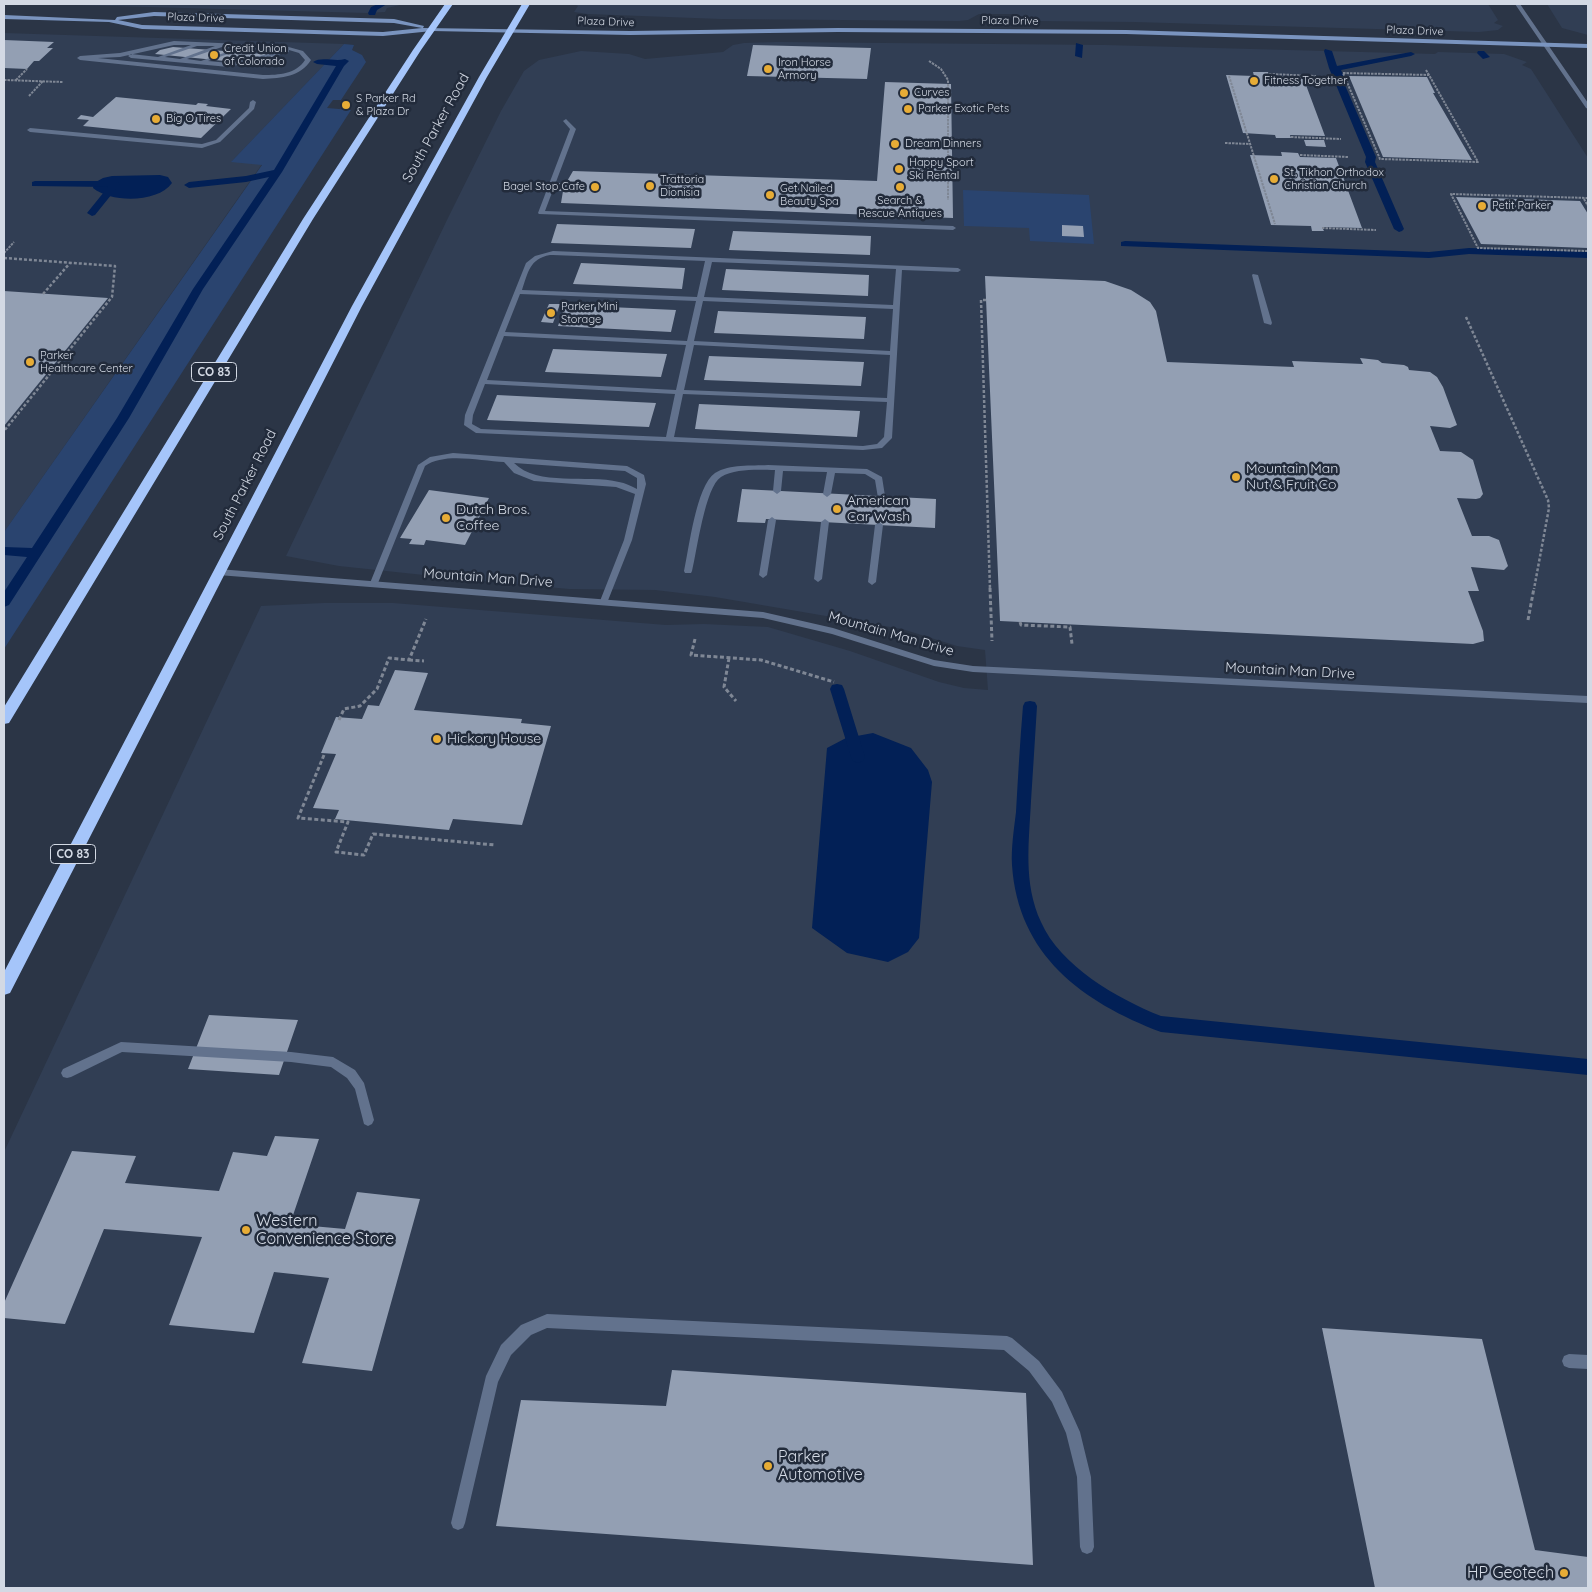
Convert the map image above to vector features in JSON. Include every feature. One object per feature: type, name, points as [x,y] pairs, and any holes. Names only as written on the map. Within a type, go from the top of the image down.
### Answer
[{"type":"highway","name":"CO 83","points":[[4,719],[308,219],[449,4]]},
{"type":"highway","name":"South Parker Road","points":[[4,988],[357,306],[483,77],[526,4]]},
{"type":"street","points":[[1518,4],[1588,107]]},
{"type":"street","name":"Plaza Drive","points":[[4,17],[109,20],[154,14],[394,21],[432,29]]},
{"type":"street","name":"Plaza Drive","points":[[109,20],[142,27],[383,34],[432,29],[651,33],[830,30],[1101,32],[1588,46]]},
{"type":"street","points":[[120,55],[169,43],[272,47],[293,50],[306,55],[307,63],[302,68],[293,72],[270,77],[80,58],[120,55],[235,64],[293,50]]},
{"type":"street","points":[[157,58],[200,44]]},
{"type":"street","points":[[180,60],[224,45]]},
{"type":"street","points":[[199,62],[248,46]]},
{"type":"street","points":[[216,64],[272,47]]},
{"type":"street","points":[[30,130],[202,146],[218,141],[252,108],[253,102]]},
{"type":"street","points":[[566,121],[573,129],[540,213],[953,228]]},
{"type":"street","points":[[899,268],[888,438],[879,446],[863,448],[669,440],[480,430],[468,425],[468,420],[482,382],[529,263],[534,258],[543,254],[958,270]]},
{"type":"street","points":[[669,440],[709,259]]},
{"type":"street","points":[[1255,275],[1268,323]]},
{"type":"street","points":[[518,292],[897,306]]},
{"type":"street","points":[[502,334],[894,353]]},
{"type":"street","points":[[482,382],[890,400]]},
{"type":"street","points":[[374,583],[422,465],[434,458],[443,456],[627,469],[641,477],[642,484],[628,540],[604,601]]},
{"type":"street","points":[[507,460],[517,471],[529,476],[617,484],[640,493]]},
{"type":"street","points":[[688,571],[704,496],[713,480],[719,474],[744,468],[867,472],[879,479],[881,496]]},
{"type":"street","points":[[777,491],[779,469]]},
{"type":"street","points":[[827,494],[831,471]]},
{"type":"street","points":[[763,575],[772,520]]},
{"type":"street","points":[[818,579],[825,522]]},
{"type":"street","points":[[872,582],[879,525]]},
{"type":"street","name":"Mountain Man Drive","points":[[218,572],[763,614],[790,620],[934,663],[973,669],[1588,700]]},
{"type":"street","points":[[67,1073],[121,1047],[281,1056],[333,1062],[351,1074],[360,1087],[368,1120]]},
{"type":"street","points":[[458,1523],[491,1380],[506,1350],[526,1330],[547,1321],[1007,1343],[1034,1366],[1057,1397],[1074,1432],[1084,1476],[1087,1546]]},
{"type":"street","points":[[1569,1362],[1588,1362]]},
{"type":"path","points":[[925,60],[942,69],[948,80],[948,206]]},
{"type":"path","points":[[16,80],[27,68]]},
{"type":"path","points":[[1424,68],[1429,75],[1478,162],[1380,159],[1343,73],[1429,75]]},
{"type":"path","points":[[1269,74],[1316,76]]},
{"type":"path","points":[[1229,76],[1275,224]]},
{"type":"path","points":[[4,80],[64,82]]},
{"type":"path","points":[[29,96],[43,82]]},
{"type":"path","points":[[1291,137],[1341,139]]},
{"type":"path","points":[[1225,143],[1251,144]]},
{"type":"path","points":[[1300,155],[1348,157]]},
{"type":"path","points":[[1588,198],[1451,194],[1478,248],[1588,251]]},
{"type":"path","points":[[1583,198],[1588,206]]},
{"type":"path","points":[[1322,228],[1376,230]]},
{"type":"path","points":[[4,253],[14,242]]},
{"type":"path","points":[[4,258],[115,266],[112,297],[4,432]]},
{"type":"path","points":[[43,294],[70,263]]},
{"type":"path","points":[[986,300],[981,300],[993,669]]},
{"type":"path","points":[[1466,317],[1550,508],[1528,620]]},
{"type":"path","points":[[408,660],[438,588]]},
{"type":"path","points":[[701,609],[691,655],[762,660],[834,682]]},
{"type":"path","points":[[1020,622],[1021,625],[1070,628],[1074,673]]},
{"type":"path","points":[[339,720],[344,709],[360,706],[377,688],[389,658],[424,661]]},
{"type":"path","points":[[728,658],[724,687],[736,701]]},
{"type":"path","points":[[324,755],[298,818],[348,822],[336,852],[364,855],[372,834],[494,845]]},
{"type":"shaded area","points":[[38,4],[404,4],[387,8],[385,12],[367,13]]},
{"type":"shaded area","points":[[574,4],[1488,4],[1498,20],[1494,23],[1503,26],[1498,30],[1479,32],[1037,21],[1013,14],[979,14],[968,20],[959,21],[721,19],[588,14],[574,12],[578,6]]},
{"type":"shaded area","points":[[1547,4],[1588,4],[1588,35],[1562,28]]},
{"type":"shaded area","points":[[4,33],[344,44],[232,161],[262,164],[4,532]]},
{"type":"shaded area","points":[[744,43],[1105,45],[1435,54],[1438,52],[1504,54],[1527,62],[1522,65],[1531,69],[1588,158],[1588,1588],[4,1588],[4,1152],[261,606],[324,603],[393,603],[666,625],[704,624],[768,627],[850,651],[939,682],[964,688],[988,690],[985,650],[957,646],[902,629],[715,597],[655,590],[569,589],[471,580],[339,566],[286,556],[447,220],[501,111],[524,71],[539,60],[581,51],[629,54],[645,59],[723,52],[733,45]]},
{"type":"shaded area","points":[[344,44],[354,45],[352,50],[362,55],[366,62],[341,100],[333,100],[327,108],[351,110],[4,649],[4,532],[262,165],[231,162]]},
{"type":"shaded area","points":[[160,175],[168,177],[172,183],[165,190],[146,197],[122,198],[101,193],[93,188],[94,183],[112,176]]},
{"type":"shaded area","points":[[963,190],[1089,195],[1094,244],[1030,241],[1029,228],[964,226]]},
{"type":"shaded area","points":[[873,733],[911,748],[928,770],[932,782],[919,938],[908,952],[888,962],[847,953],[812,928],[827,748],[846,738]]},
{"type":"building","points":[[4,40],[54,42],[47,48],[53,48],[39,61],[34,61],[27,69],[4,68]]},
{"type":"building","points":[[753,45],[871,48],[867,79],[747,76]]},
{"type":"building","name":"Credit Union of Colorado","points":[[173,47],[275,55],[264,62],[267,65],[258,67],[255,64],[155,54],[160,50]]},
{"type":"building","points":[[1253,72],[1268,72],[1269,76],[1303,77],[1325,136],[1290,135],[1291,138],[1276,138],[1275,135],[1243,133],[1226,75],[1254,76]]},
{"type":"building","points":[[1349,76],[1427,77],[1435,93],[1433,93],[1472,160],[1383,157]]},
{"type":"building","points":[[885,82],[951,84],[953,218],[561,203],[563,191],[552,191],[555,183],[566,183],[573,171],[877,181]]},
{"type":"building","name":"Big O Tires","points":[[116,97],[196,105],[198,103],[208,104],[206,106],[231,109],[201,138],[83,126],[89,120],[77,119],[81,115],[93,117]]},
{"type":"building","points":[[1304,140],[1324,140],[1326,147],[1306,146]]},
{"type":"building","points":[[1281,152],[1298,153],[1300,157],[1336,158],[1362,228],[1322,227],[1324,231],[1312,231],[1311,226],[1271,225],[1250,155],[1282,156]]},
{"type":"building","points":[[1456,197],[1580,201],[1588,214],[1588,248],[1481,244]]},
{"type":"building","points":[[557,224],[695,229],[691,248],[551,243]]},
{"type":"building","points":[[1062,225],[1083,226],[1084,237],[1062,236]]},
{"type":"building","points":[[733,231],[871,236],[870,255],[729,250]]},
{"type":"building","points":[[581,263],[685,268],[682,289],[573,284]]},
{"type":"building","points":[[726,269],[869,275],[868,296],[722,290]]},
{"type":"building","name":"Mountain Man Nut & Fruit Co","points":[[985,276],[1105,281],[1131,290],[1150,302],[1156,311],[1167,362],[1294,367],[1292,361],[1363,364],[1360,358],[1404,365],[1409,370],[1430,372],[1437,377],[1443,387],[1457,425],[1450,428],[1430,426],[1440,451],[1461,452],[1473,460],[1483,494],[1480,498],[1476,499],[1457,498],[1472,536],[1489,536],[1499,540],[1508,566],[1504,570],[1471,567],[1479,591],[1468,591],[1483,631],[1484,641],[1473,644],[1000,621]]},
{"type":"building","name":"Parker Healthcare Center","points":[[4,291],[108,298],[4,426]]},
{"type":"building","name":"Parker Mini Storage","points":[[549,304],[560,304],[553,323],[541,322]]},
{"type":"building","points":[[565,305],[676,310],[671,332],[558,326]]},
{"type":"building","points":[[718,311],[866,317],[864,339],[714,333]]},
{"type":"building","points":[[553,349],[667,354],[661,377],[545,372]]},
{"type":"building","points":[[709,356],[864,362],[861,386],[704,380]]},
{"type":"building","points":[[497,395],[656,403],[649,427],[487,420]]},
{"type":"building","points":[[699,404],[860,411],[857,437],[695,429]]},
{"type":"building","name":"American Car Wash","points":[[742,489],[936,499],[935,528],[766,519],[765,523],[737,522]]},
{"type":"building","name":"Dutch Bros. Coffee","points":[[429,490],[489,498],[465,545],[426,540],[424,545],[409,544],[412,539],[400,538]]},
{"type":"building","name":"Hickory House","points":[[395,670],[428,673],[414,710],[522,719],[521,723],[551,726],[522,825],[453,819],[449,830],[335,819],[339,810],[313,808],[336,754],[321,753],[336,717],[362,719],[368,705],[379,706]]},
{"type":"building","points":[[209,1015],[298,1020],[279,1075],[188,1069]]},
{"type":"building","points":[[275,1136],[319,1139],[290,1224],[345,1229],[357,1192],[420,1199],[372,1371],[302,1363],[329,1278],[274,1272],[254,1333],[169,1325],[202,1237],[104,1229],[65,1324],[4,1318],[4,1303],[72,1151],[136,1156],[125,1183],[219,1191],[233,1152],[267,1156]]},
{"type":"building","points":[[1322,1328],[1482,1339],[1535,1550],[1588,1557],[1588,1588],[1375,1588]]},
{"type":"building","name":"Parker Automotive","points":[[672,1370],[1026,1393],[1033,1565],[496,1526],[521,1400],[666,1406]]},
{"type":"waterway","points":[[372,13],[374,9],[383,4]]},
{"type":"waterway","points":[[1079,45],[1079,56]]},
{"type":"waterway","points":[[1328,51],[1333,68],[1371,157],[1370,162],[1399,229]]},
{"type":"waterway","points":[[1481,53],[1486,57]]},
{"type":"waterway","points":[[1342,81],[1337,70],[1338,68],[1411,54]]},
{"type":"waterway","points":[[341,64],[345,61]]},
{"type":"waterway","points":[[317,62],[341,64]]},
{"type":"waterway","points":[[277,172],[341,64]]},
{"type":"waterway","points":[[36,553],[123,418],[198,289],[277,172]]},
{"type":"waterway","points":[[189,185],[246,179],[277,172]]},
{"type":"waterway","points":[[35,184],[114,184]]},
{"type":"waterway","points":[[92,213],[115,184]]},
{"type":"waterway","points":[[1125,244],[1429,255],[1469,251],[1588,255]]},
{"type":"waterway","points":[[4,551],[36,553]]},
{"type":"waterway","points":[[4,602],[36,553]]},
{"type":"waterway","points":[[837,689],[858,757]]},
{"type":"waterway","points":[[1030,706],[1020,862],[1026,904],[1038,933],[1055,956],[1096,991],[1128,1010],[1161,1024],[1588,1067]]},
{"type":"place","name":"Credit Union of Colorado","points":[[214,55]]},
{"type":"place","name":"Iron Horse Armory","points":[[768,69]]},
{"type":"place","name":"Fitness Together","points":[[1254,81]]},
{"type":"place","name":"Curves","points":[[904,93]]},
{"type":"place","name":"S Parker Rd & Plaza Dr","points":[[346,105]]},
{"type":"place","name":"Parker Exotic Pets","points":[[908,109]]},
{"type":"place","name":"Big O Tires","points":[[156,119]]},
{"type":"place","name":"Dream Dinners","points":[[895,144]]},
{"type":"place","name":"Happy Sport Ski Rental","points":[[899,169]]},
{"type":"place","name":"St. Tikhon Orthodox Christian Church","points":[[1274,179]]},
{"type":"place","name":"Trattoria Dionisia","points":[[650,186]]},
{"type":"place","name":"Bagel Stop Cafe","points":[[595,187]]},
{"type":"place","name":"Search & Rescue Antiques","points":[[900,187]]},
{"type":"place","name":"Get Nailed Beauty Spa","points":[[770,195]]},
{"type":"place","name":"Petit Parker","points":[[1482,206]]},
{"type":"place","name":"Parker Mini Storage","points":[[551,313]]},
{"type":"place","name":"Parker Healthcare Center","points":[[30,362]]},
{"type":"place","name":"Mountain Man Nut & Fruit Co","points":[[1236,477]]},
{"type":"place","name":"American Car Wash","points":[[837,509]]},
{"type":"place","name":"Dutch Bros. Coffee","points":[[446,518]]},
{"type":"place","name":"Hickory House","points":[[437,739]]},
{"type":"place","name":"Western Convenience Store","points":[[246,1230]]},
{"type":"place","name":"Parker Automotive","points":[[768,1466]]},
{"type":"place","name":"HP Geotech","points":[[1564,1573]]}]
